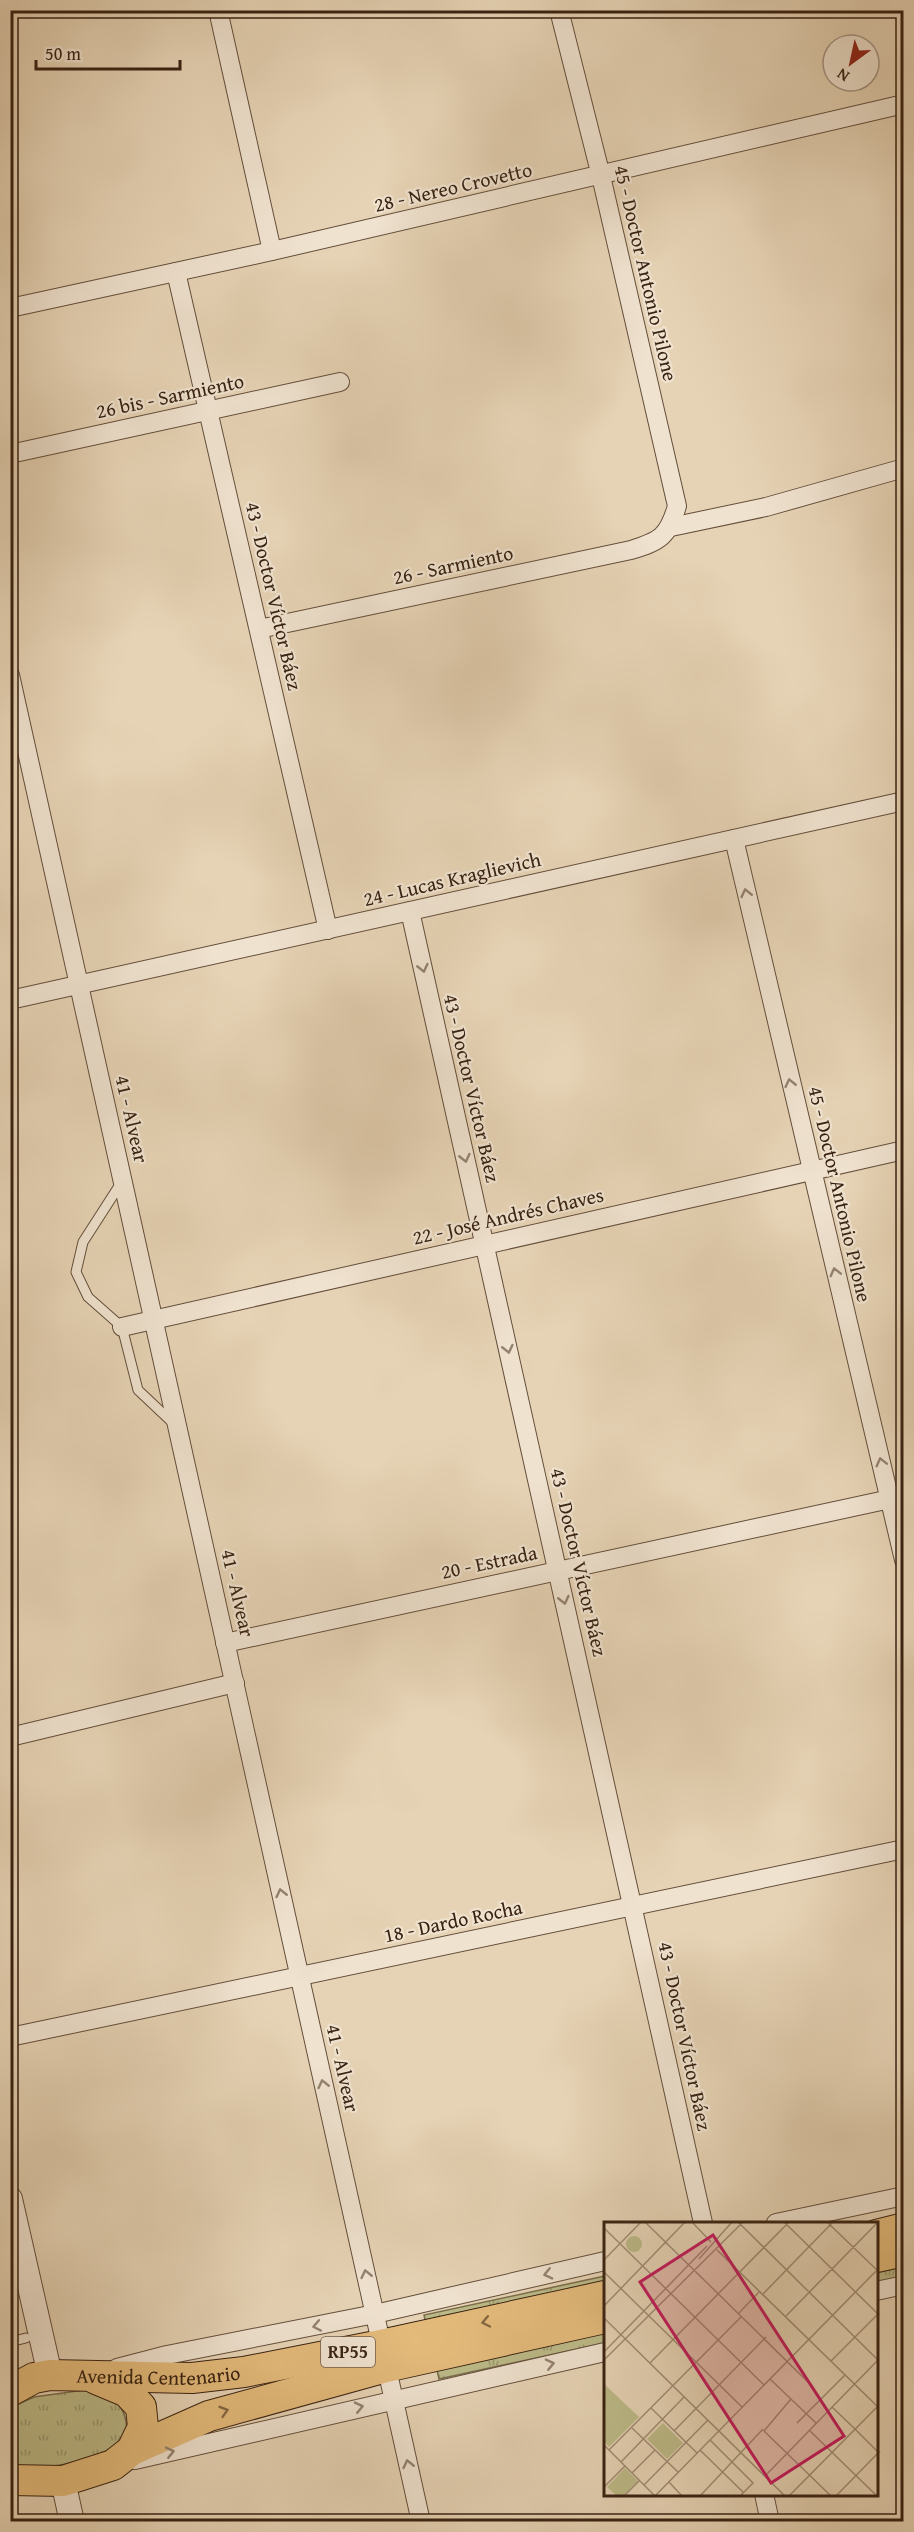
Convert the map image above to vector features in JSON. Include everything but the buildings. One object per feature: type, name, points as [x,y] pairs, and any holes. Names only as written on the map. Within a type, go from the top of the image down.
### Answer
[{"type":"main road","points":[[878,2234],[903,2228]]},
{"type":"main road","points":[[878,2257],[903,2251]]},
{"type":"main road","name":"Avenida Centenario","points":[[122,2458],[209,2416],[384,2356],[604,2296]]},
{"type":"main road","name":"Avenida Centenario","points":[[87,2375],[202,2377],[384,2356],[604,2318]]},
{"type":"main road","name":"RP55","points":[[32,2381],[87,2375]]},
{"type":"main road","points":[[87,2375],[127,2392],[141,2407],[143,2427],[122,2458]]},
{"type":"main road","name":"RP55","points":[[10,2480],[63,2481],[122,2458]]},
{"type":"street","points":[[218,10],[272,251]]},
{"type":"street","name":"45 - Doctor Antonio Pilone","points":[[559,10],[601,176],[677,506],[671,527]]},
{"type":"street","name":"28 - Nereo Crovetto","points":[[10,308],[601,176],[903,104]]},
{"type":"street","name":"43 - Doctor Víctor Báez","points":[[176,272],[328,930]]},
{"type":"street","name":"26 bis - Sarmiento","points":[[10,454],[340,382]]},
{"type":"street","points":[[671,527],[766,507],[903,468]]},
{"type":"street","name":"26 - Sarmiento","points":[[259,629],[631,550],[657,542],[671,527]]},
{"type":"street","name":"41 - Alvear","points":[[10,675],[421,2522]]},
{"type":"street","name":"24 - Lucas Kraglievich","points":[[10,1000],[903,801]]},
{"type":"street","name":"45 - Doctor Antonio Pilone","points":[[734,839],[811,1172],[897,1497],[903,1560]]},
{"type":"street","name":"43 - Doctor Víctor Báez","points":[[410,911],[703,2222]]},
{"type":"street","name":"22 - José Andrés Chaves","points":[[122,1327],[903,1150]]},
{"type":"street","name":"20 - Estrada","points":[[225,1642],[897,1497]]},
{"type":"street","points":[[10,1737],[235,1683]]},
{"type":"street","name":"18 - Dardo Rocha","points":[[10,2037],[633,1907],[903,1848]]},
{"type":"street","points":[[781,2222],[903,2196]]},
{"type":"street","points":[[10,2199],[32,2381]]},
{"type":"street","name":"Avenida Centenario","points":[[87,2375],[167,2355],[375,2314],[604,2261]]},
{"type":"street","points":[[10,2268],[18,2340],[32,2381]]},
{"type":"street","points":[[878,2291],[903,2285]]},
{"type":"street","points":[[122,2458],[604,2352]]},
{"type":"street","points":[[63,2481],[72,2522]]},
{"type":"street","points":[[764,2496],[770,2522]]},
{"type":"lane","points":[[123,1180],[83,1242],[76,1272],[88,1297],[122,1327],[138,1390],[178,1428]]},
{"type":"green space","points":[[903,2267],[903,2277],[878,2283],[878,2273]]},
{"type":"green space","points":[[604,2276],[604,2286],[426,2324],[424,2315]]},
{"type":"green space","points":[[604,2333],[604,2343],[439,2379],[437,2370]]},
{"type":"green space","points":[[84,2390],[109,2398],[120,2406],[124,2413],[127,2432],[118,2443],[105,2451],[79,2461],[33,2468],[11,2464],[10,2408],[34,2397]]}]
